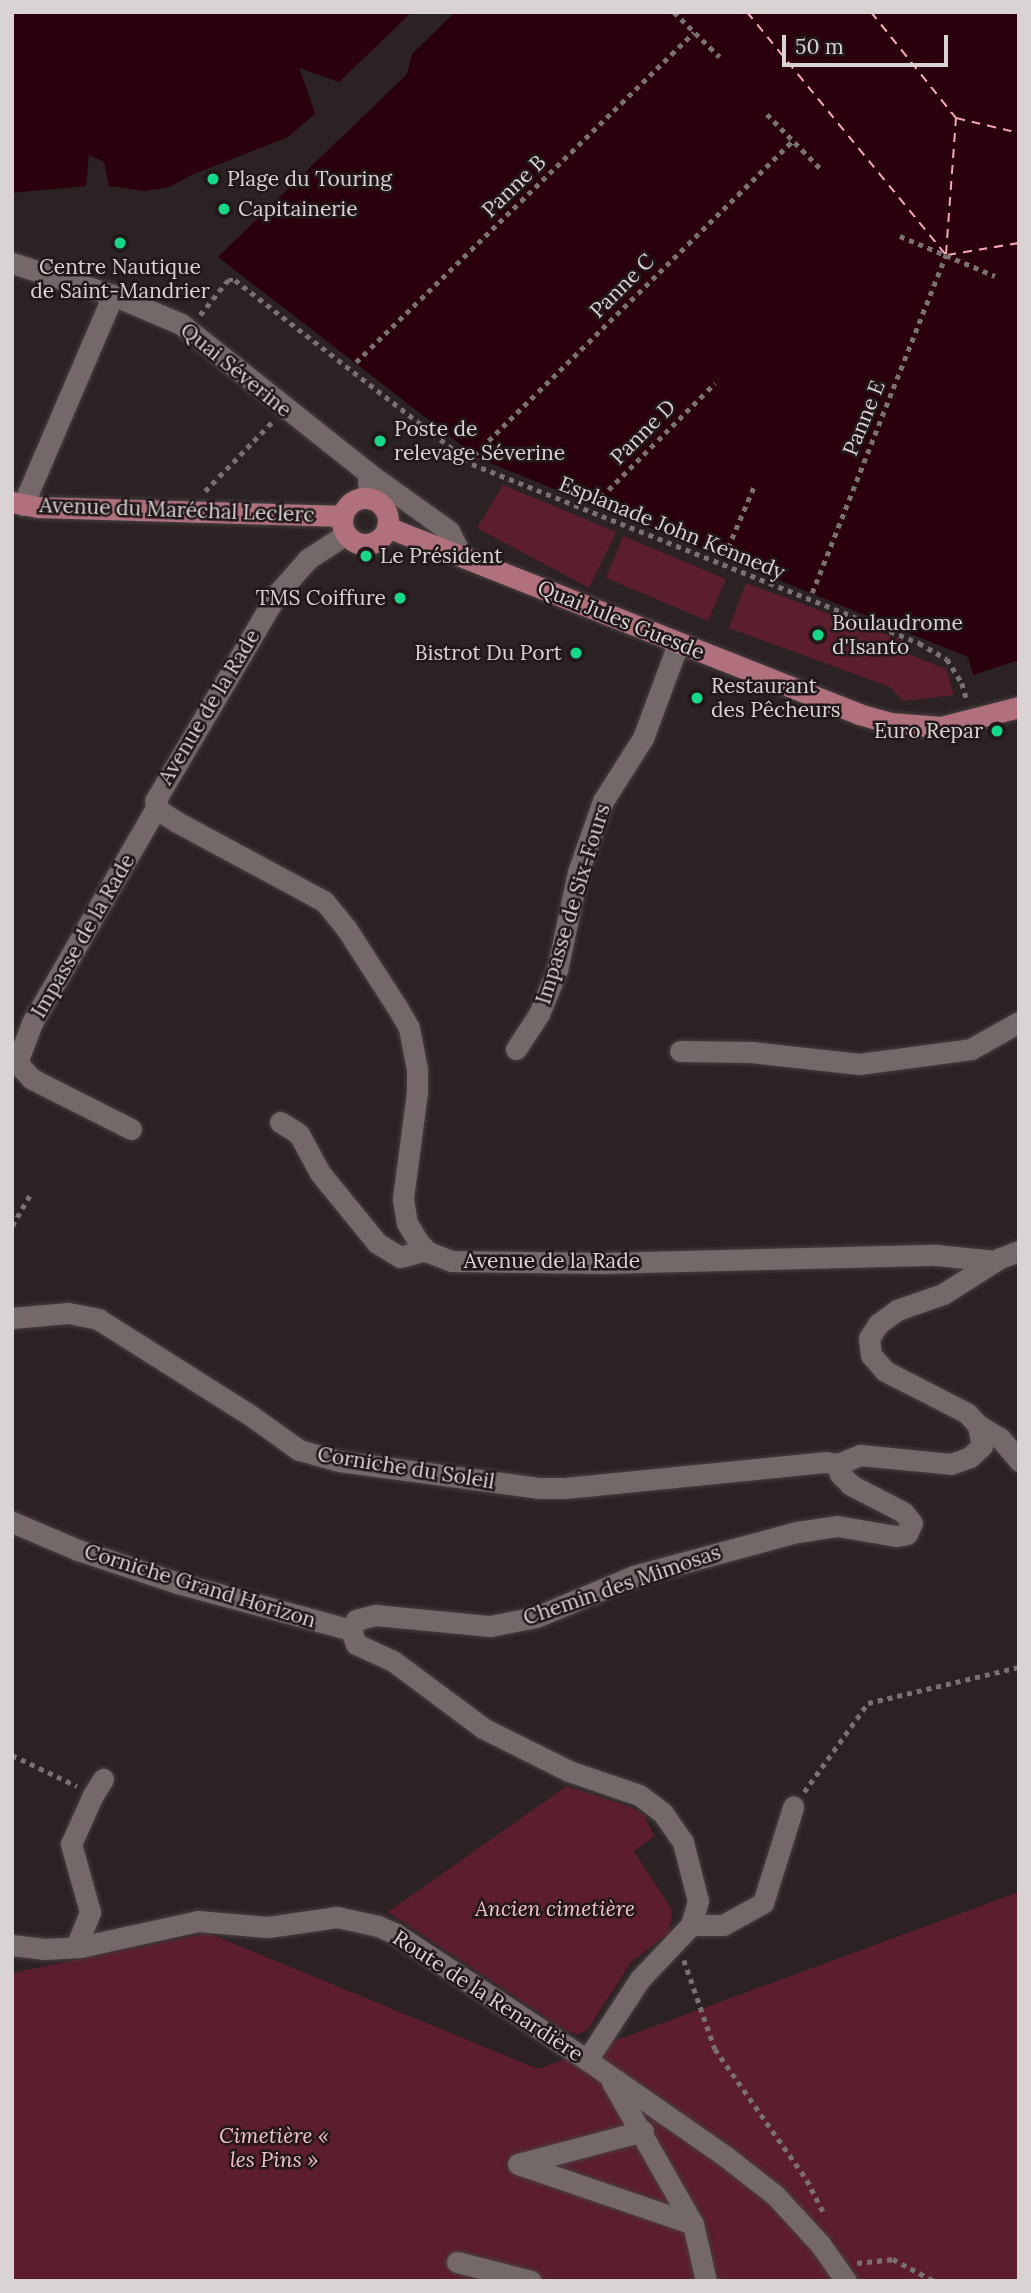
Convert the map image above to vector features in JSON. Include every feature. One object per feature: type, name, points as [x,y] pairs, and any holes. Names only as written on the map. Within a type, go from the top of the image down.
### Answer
[{"type":"main road","points":[[369,498],[376,501],[386,512],[387,527],[379,539],[358,542],[347,534],[343,516],[350,504],[369,498]]},
{"type":"main road","name":"Avenue du Maréchal Leclerc","points":[[18,503],[343,516]]},
{"type":"main road","name":"Quai Jules Guesde","points":[[387,527],[678,644],[880,720],[941,727],[974,721],[1019,707]]},
{"type":"street","name":"Quai Séverine","points":[[12,263],[113,295],[181,324],[284,409],[449,531],[461,556]]},
{"type":"street","points":[[18,503],[113,295]]},
{"type":"street","points":[[368,473],[369,498]]},
{"type":"street","name":"Avenue de la Rade","points":[[337,540],[308,559],[277,594],[157,794],[156,806],[177,822],[324,901],[346,928],[386,988],[409,1028],[417,1069],[418,1091],[413,1109],[404,1210],[412,1233],[426,1250],[451,1261],[602,1263],[936,1255],[996,1261]]},
{"type":"street","name":"Impasse de Six-Fours","points":[[516,1049],[539,1014],[557,970],[578,872],[603,801],[643,738],[678,644]]},
{"type":"street","name":"Impasse de la Rade","points":[[131,1129],[39,1083],[19,1065],[19,1057],[33,1021],[156,806]]},
{"type":"street","points":[[680,1051],[751,1052],[859,1064],[971,1049],[1019,1022]]},
{"type":"street","points":[[281,1122],[299,1135],[320,1172],[377,1243],[400,1257],[426,1250]]},
{"type":"street","points":[[1019,1251],[996,1261],[943,1294],[886,1317],[873,1330],[869,1346],[871,1355],[885,1371],[967,1413],[978,1425],[1000,1438],[1019,1461]]},
{"type":"street","name":"Corniche du Soleil","points":[[12,1318],[68,1313],[99,1319],[250,1415],[299,1450],[339,1461],[538,1488],[565,1488],[825,1462],[838,1464]]},
{"type":"street","points":[[838,1464],[860,1455],[951,1464],[970,1457],[982,1446],[978,1425]]},
{"type":"street","name":"Chemin des Mimosas","points":[[351,1630],[356,1620],[375,1615],[490,1626],[536,1617],[634,1576],[797,1532],[837,1526],[896,1536],[907,1534],[912,1523],[903,1512],[851,1485],[839,1474],[838,1464]]},
{"type":"street","name":"Corniche Grand Horizon","points":[[12,1522],[78,1550],[178,1583],[351,1630]]},
{"type":"street","points":[[351,1630],[356,1644],[393,1661],[484,1728],[569,1771],[639,1796],[663,1813],[682,1842],[698,1901],[691,1924],[640,1979],[587,2060]]},
{"type":"street","points":[[76,1947],[90,1912],[71,1844],[98,1787]]},
{"type":"street","points":[[691,1924],[723,1925],[763,1903],[793,1807]]},
{"type":"street","name":"Route de la Renardière","points":[[12,1945],[44,1949],[76,1947],[198,1921],[268,1927],[325,1916],[356,1920],[396,1934],[587,2060],[725,2156],[775,2195],[843,2276]]},
{"type":"street","points":[[608,2075],[643,2131],[694,2224],[706,2281]]},
{"type":"street","points":[[643,2131],[518,2164],[694,2224]]},
{"type":"street","points":[[457,2262],[531,2281]]},
{"type":"path","points":[[674,12],[720,57]]},
{"type":"path","name":"Panne B","points":[[356,362],[694,32]]},
{"type":"path","points":[[767,114],[820,168]]},
{"type":"path","name":"Panne C","points":[[474,455],[793,140]]},
{"type":"path","points":[[900,236],[995,276]]},
{"type":"path","name":"Panne E","points":[[812,593],[946,255]]},
{"type":"path","name":"Esplanade John Kennedy","points":[[188,330],[221,286],[228,280],[235,280],[471,464],[928,648],[947,659],[955,670],[974,721]]},
{"type":"path","name":"Panne D","points":[[594,504],[715,383]]},
{"type":"path","points":[[199,511],[201,494],[284,409]]},
{"type":"path","points":[[724,557],[755,484]]},
{"type":"path","points":[[12,1226],[30,1195]]},
{"type":"path","points":[[793,1807],[868,1703],[1019,1667]]},
{"type":"path","points":[[12,1755],[98,1787]]},
{"type":"path","points":[[675,1941],[691,1978],[715,2049],[807,2180],[825,2216]]},
{"type":"path","points":[[843,2276],[848,2265],[893,2259],[934,2281]]},
{"type":"green space","points":[[503,485],[616,532],[589,588],[477,528]]},
{"type":"green space","points":[[623,536],[726,579],[708,621],[606,578]]},
{"type":"green space","name":"Boulaudrome d'Isanto","points":[[746,583],[906,642],[903,652],[946,669],[954,695],[903,701],[890,687],[729,628]]},
{"type":"green space","name":"Ancien cimetière","points":[[567,1786],[631,1807],[644,1815],[654,1836],[634,1851],[672,1910],[669,1933],[631,1962],[588,2029],[579,2034],[568,2032],[388,1912]]},
{"type":"green space","name":"Cimetière « les Pins »","points":[[1019,1892],[1019,2281],[12,2281],[12,1973],[208,1933],[538,2069]]},
{"type":"shaded area","points":[[12,12],[412,12],[339,83],[300,68],[315,114],[288,137],[189,176],[170,187],[144,191],[109,186],[104,162],[89,155],[86,186],[12,193]]},
{"type":"shaded area","points":[[455,12],[1019,12],[1019,660],[973,675],[968,657],[478,458],[218,257],[406,74],[411,54]]},
{"type":"pier","points":[[412,12],[416,12],[340,86],[305,74],[317,116],[299,68],[339,82]]},
{"type":"pier","points":[[450,12],[455,12],[412,54],[407,74],[340,139],[338,136],[403,72],[409,52]]},
{"type":"ferry route","points":[[747,12],[946,255]]},
{"type":"ferry route","points":[[871,12],[956,118],[1019,133]]},
{"type":"ferry route","points":[[946,254],[956,118]]},
{"type":"ferry route","points":[[947,255],[1019,243]]},
{"type":"place","name":"Plage du Touring","points":[[213,179]]},
{"type":"place","name":"Capitainerie","points":[[224,209]]},
{"type":"place","name":"Centre Nautique de Saint-Mandrier","points":[[120,243]]},
{"type":"place","name":"Poste de relevage Séverine","points":[[380,441]]},
{"type":"place","name":"Le Président","points":[[366,556]]},
{"type":"place","name":"TMS Coiffure","points":[[400,598]]},
{"type":"place","name":"Boulaudrome d'Isanto","points":[[818,635]]},
{"type":"place","name":"Bistrot Du Port","points":[[576,653]]},
{"type":"place","name":"Restaurant des Pêcheurs","points":[[697,698]]},
{"type":"place","name":"Euro Repar","points":[[997,731]]}]
